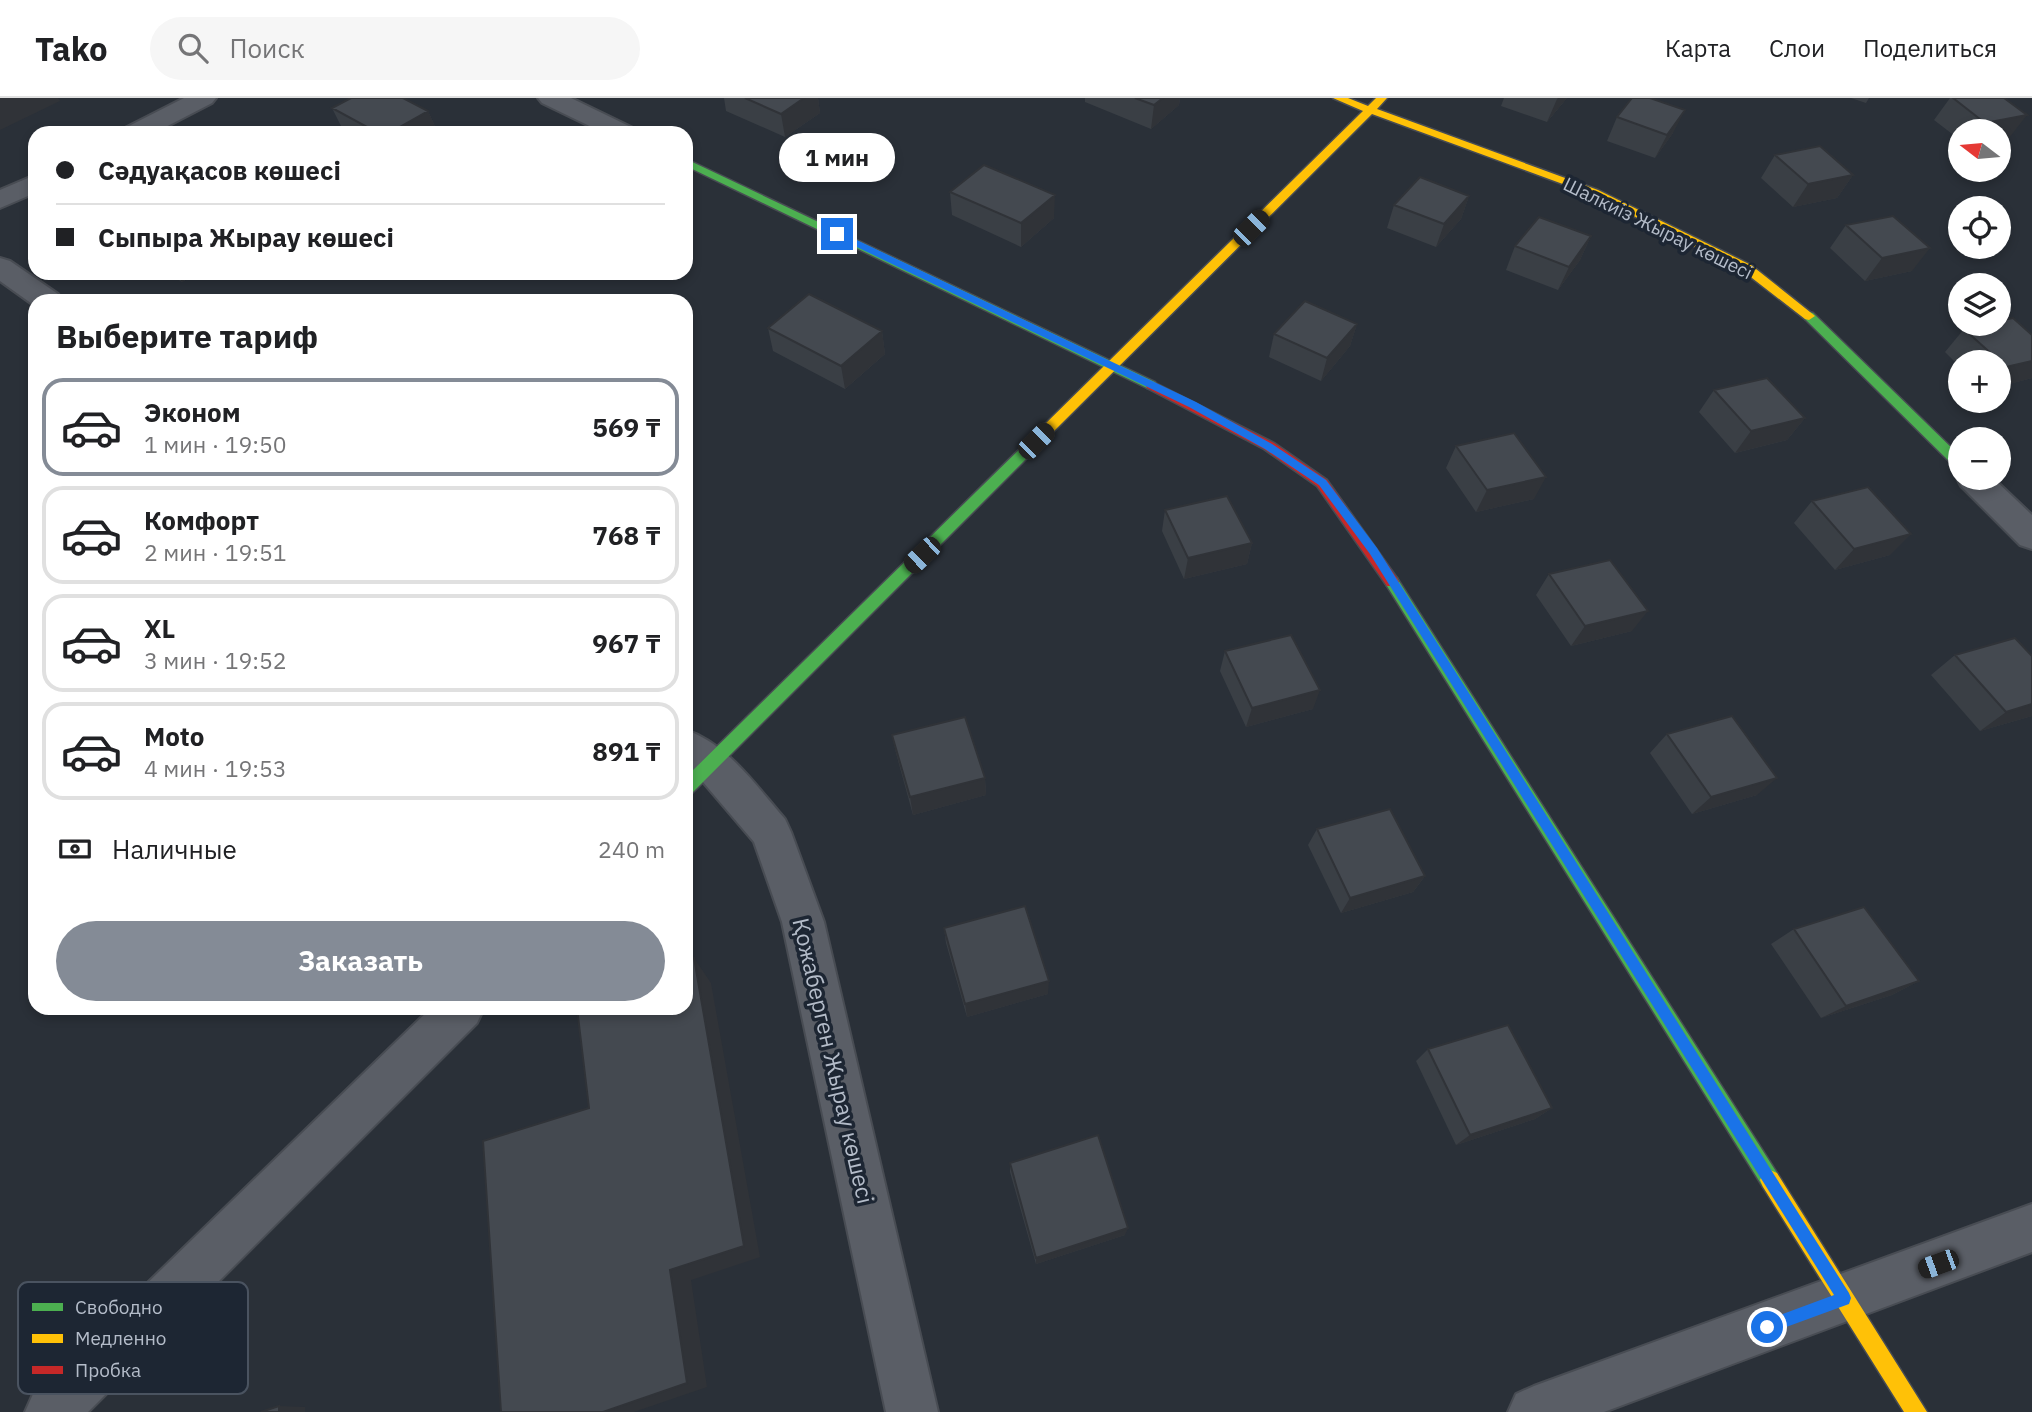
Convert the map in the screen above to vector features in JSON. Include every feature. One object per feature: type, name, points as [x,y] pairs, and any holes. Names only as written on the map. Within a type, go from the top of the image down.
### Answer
[{"type":"street","points":[[148,126],[203,98]]},
{"type":"street","points":[[551,98],[609,126]]},
{"type":"street","name":"Шалкиіз Жырау көшесі","points":[[1338,98],[1594,192],[1747,268],[1818,323],[1948,452]]},
{"type":"street","points":[[694,766],[1113,365],[1382,98]]},
{"type":"street","points":[[693,165],[1113,365],[1269,446],[1322,483],[1373,551],[1916,1412]]},
{"type":"street","points":[[0,200],[28,186]]},
{"type":"street","points":[[0,267],[38,294]]},
{"type":"street","points":[[1985,490],[2032,536]]},
{"type":"street","name":"Қожаберген Жырау көшесі","points":[[694,766],[771,832],[803,922],[912,1412]]},
{"type":"street","points":[[183,1282],[455,1015]]},
{"type":"street","points":[[1534,1412],[2032,1228]]},
{"type":"street","points":[[51,1412],[69,1394]]},
{"type":"building","points":[[351,98],[403,98],[428,111],[401,126],[365,126],[332,108]]},
{"type":"building","points":[[745,98],[804,98],[781,114]]},
{"type":"building","points":[[1135,98],[1163,98],[1154,105]]},
{"type":"building","points":[[1632,98],[1650,98],[1685,110],[1667,135],[1617,117]]},
{"type":"building","points":[[1953,98],[2004,98],[2027,115],[2006,119],[1980,119]]},
{"type":"building","points":[[1820,146],[1853,175],[1808,184],[1775,155]]},
{"type":"building","points":[[984,165],[1055,195],[1021,223],[950,192]]},
{"type":"building","points":[[1420,177],[1469,196],[1444,224],[1394,205]]},
{"type":"building","points":[[1893,216],[1930,248],[1882,258],[1846,225]]},
{"type":"building","points":[[1539,217],[1591,236],[1569,267],[1515,246]]},
{"type":"building","points":[[809,294],[882,331],[841,366],[768,328]]},
{"type":"building","points":[[1305,301],[1357,324],[1327,358],[1274,334]]},
{"type":"building","points":[[2011,318],[2032,335],[2032,361],[2011,366],[2011,350],[1987,350],[1972,336],[2011,336]]},
{"type":"building","points":[[1767,378],[1805,418],[1751,431],[1714,390]]},
{"type":"building","points":[[1514,433],[1546,477],[1487,490],[1456,446]]},
{"type":"building","points":[[1868,487],[1911,534],[1854,549],[1812,501]]},
{"type":"building","points":[[1227,496],[1252,543],[1188,558],[1165,510]]},
{"type":"building","points":[[1610,560],[1648,611],[1585,626],[1549,574]]},
{"type":"building","points":[[1291,635],[1320,690],[1252,708],[1225,651]]},
{"type":"building","points":[[2015,638],[2032,656],[2032,704],[2006,712],[1955,655]]},
{"type":"building","points":[[1732,716],[1777,778],[1711,797],[1667,734]]},
{"type":"building","points":[[965,717],[985,778],[910,797],[892,735]]},
{"type":"building","points":[[1390,809],[1425,876],[1350,898],[1317,829]]},
{"type":"building","points":[[1025,906],[1049,981],[965,1004],[944,928]]},
{"type":"building","points":[[1864,907],[1919,981],[1846,1006],[1794,929]]},
{"type":"building","points":[[693,958],[744,1246],[670,1270],[687,1383],[603,1412],[501,1412],[483,1141],[589,1108],[578,1015],[693,1015]]},
{"type":"building","points":[[1508,1025],[1552,1108],[1470,1135],[1428,1049]]},
{"type":"building","points":[[1098,1135],[1128,1228],[1036,1258],[1010,1163]]},
{"type":"building","points":[[279,1406],[279,1412],[261,1412]]},
{"type":"traffic: fast","points":[[693,165],[1151,385]]},
{"type":"traffic: fast","points":[[1809,316],[1948,452]]},
{"type":"traffic: fast","points":[[693,781],[1043,434]]},
{"type":"traffic: fast","points":[[1392,582],[1770,1180]]},
{"type":"traffic: slow","points":[[1338,98],[1594,192],[1747,268],[1809,316]]},
{"type":"traffic: slow","points":[[1043,434],[1382,98]]},
{"type":"traffic: slow","points":[[1770,1180],[1916,1412]]},
{"type":"traffic: jam","points":[[1151,385],[1269,446],[1322,483],[1392,582]]},
{"type":"route","points":[[837,234],[1192,405],[1269,446],[1322,483],[1373,551],[1844,1298],[1767,1327]]}]
